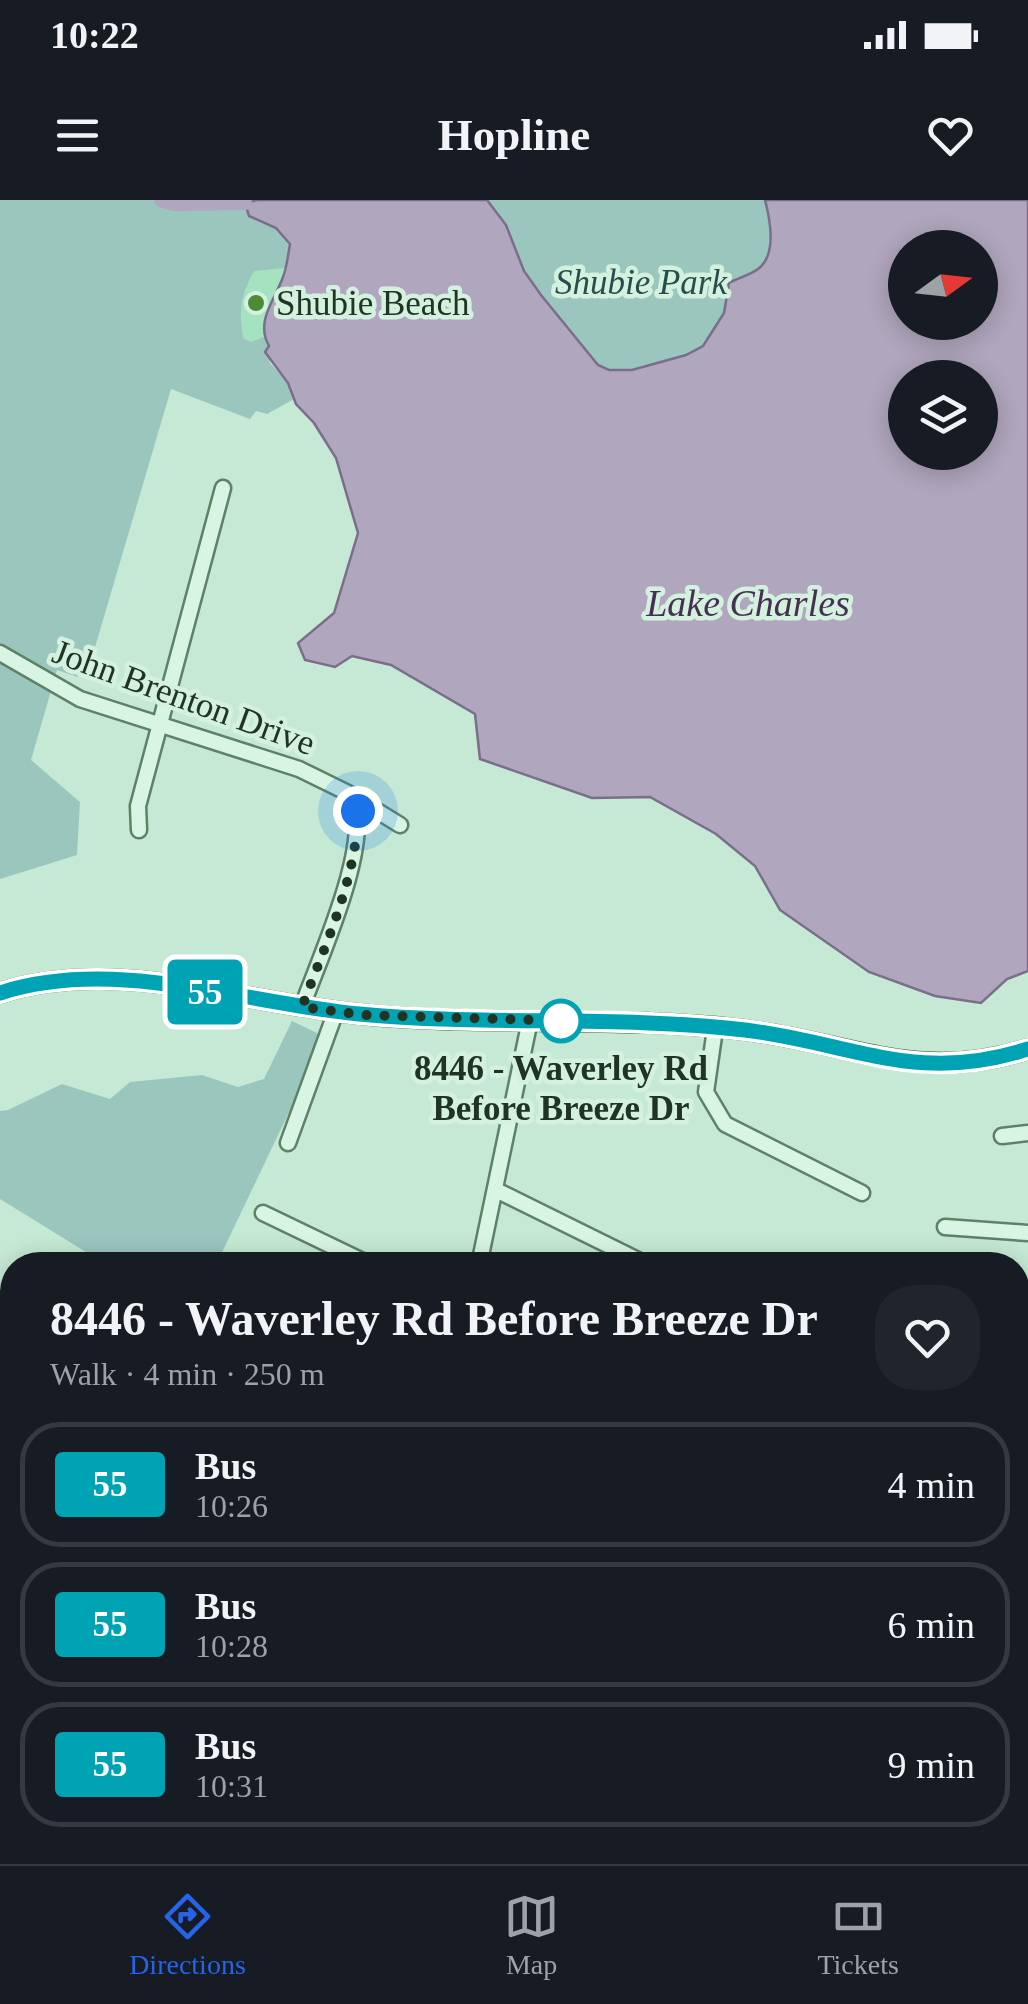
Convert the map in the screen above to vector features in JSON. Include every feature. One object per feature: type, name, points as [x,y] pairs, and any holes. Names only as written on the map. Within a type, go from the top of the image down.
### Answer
[{"type":"main road","points":[[0,993],[57,980],[104,978],[336,1012],[746,1030],[907,1064],[976,1063],[1028,1049]]},
{"type":"street","points":[[139,830],[138,806],[223,488]]},
{"type":"street","name":"John Brenton Drive","points":[[0,654],[80,699],[299,769],[400,825]]},
{"type":"street","points":[[302,1007],[349,872],[358,835],[358,811],[353,798]]},
{"type":"street","points":[[288,1143],[336,1012]]},
{"type":"street","points":[[482,1252],[530,1020]]},
{"type":"street","points":[[715,1029],[706,1092],[717,1114],[738,1131],[862,1193]]},
{"type":"street","points":[[1002,1136],[1028,1133]]},
{"type":"street","points":[[496,1190],[622,1252]]},
{"type":"street","points":[[264,1213],[344,1252]]},
{"type":"street","points":[[945,1226],[1028,1233]]},
{"type":"green space","points":[[0,200],[257,200],[245,203],[249,215],[276,228],[290,244],[268,356],[288,383],[294,399],[267,414],[256,411],[250,419],[171,389],[93,654],[78,677],[57,670],[31,760],[80,802],[77,855],[0,879]]},
{"type":"green space","name":"Shubie Park","points":[[487,200],[765,200],[770,246],[758,269],[729,283],[724,313],[703,346],[686,355],[632,370],[609,370],[598,365],[541,295],[524,271],[506,225]]},
{"type":"green space","points":[[292,1021],[319,1034],[291,1108],[222,1252],[86,1252],[0,1199],[0,1111],[62,1084],[110,1099],[130,1082],[202,1075],[238,1087],[264,1079]]},
{"type":"sand","name":"Shubie Beach","points":[[286,268],[265,315],[264,337],[251,342],[243,338],[242,303],[254,271]]},
{"type":"water","name":"Lake Charles","points":[[257,200],[487,200],[506,225],[524,271],[598,365],[609,370],[632,370],[686,355],[703,346],[724,313],[729,283],[758,269],[768,255],[771,236],[765,200],[1028,200],[1028,971],[1007,979],[981,1003],[935,996],[869,972],[780,910],[755,866],[716,834],[650,797],[592,798],[480,759],[475,714],[391,665],[352,656],[335,667],[305,660],[298,643],[334,613],[358,533],[336,458],[314,423],[296,404],[288,383],[265,352],[269,346],[265,319],[284,273],[290,244],[276,228],[249,216],[245,203]]},
{"type":"waterway","points":[[161,200],[173,204],[245,203]]},
{"type":"bus line","name":"55","points":[[0,993],[57,980],[132,980],[363,1015],[746,1030],[907,1064],[976,1063],[1028,1049]]},
{"type":"place","name":"Shubie Beach","points":[[256,303]]},
{"type":"place","name":"8446 - Waverley Rd Before Breeze Dr","points":[[561,1021]]},
{"type":"route","points":[[358,811],[358,835],[344,891],[302,1007],[363,1015],[568,1021],[561,1021]]}]
